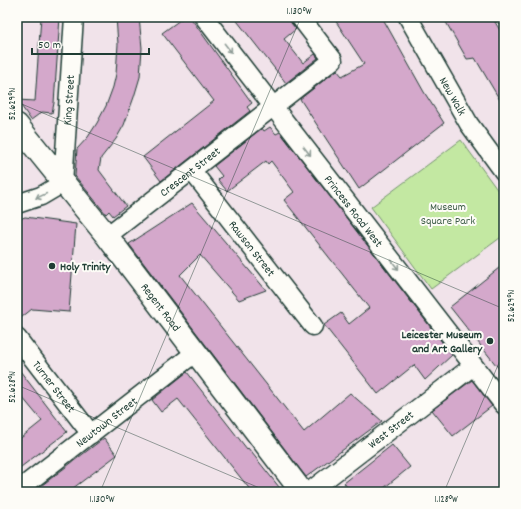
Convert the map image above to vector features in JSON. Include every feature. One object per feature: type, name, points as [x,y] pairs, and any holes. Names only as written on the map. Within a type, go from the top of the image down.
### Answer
[{"type":"street","name":"King Street","points":[[63,183],[74,17]]},
{"type":"street","name":"Princess Road West","points":[[204,17],[504,405]]},
{"type":"street","name":"Crescent Street","points":[[107,236],[334,60],[300,17]]},
{"type":"street","name":"New Walk","points":[[408,17],[469,124],[504,172]]},
{"type":"street","name":"Regent Road","points":[[17,125],[107,236],[302,492]]},
{"type":"street","name":"Rawson Street","points":[[192,171],[313,326]]},
{"type":"street","points":[[17,204],[41,196],[63,183]]},
{"type":"street","name":"Turner Street","points":[[17,338],[91,434]]},
{"type":"street","name":"Newtown Street","points":[[17,491],[196,352]]},
{"type":"street","name":"West Street","points":[[309,492],[473,366]]},
{"type":"green space","name":"Museum Square Park","points":[[461,140],[504,199],[504,235],[431,289],[371,207]]},
{"type":"building","points":[[41,17],[60,17],[54,103],[52,113],[42,112],[31,120],[17,100],[35,101]]},
{"type":"building","points":[[116,17],[139,17],[142,48],[140,77],[124,125],[116,139],[101,158],[99,170],[126,206],[113,216],[109,211],[106,214],[75,176],[77,149],[88,137],[97,123],[106,106],[113,87],[116,74],[118,44]]},
{"type":"building","points":[[184,17],[190,17],[252,103],[247,107],[250,111],[161,181],[143,157],[214,101],[162,33]]},
{"type":"building","points":[[234,17],[290,17],[291,23],[296,29],[284,39],[303,63],[315,54],[318,58],[286,83]]},
{"type":"building","points":[[333,17],[382,17],[424,92],[444,123],[359,189],[300,99],[337,70],[342,76],[364,64]]},
{"type":"building","points":[[443,17],[492,17],[504,37],[504,107],[475,58],[467,59]]},
{"type":"building","points":[[270,127],[276,134],[280,132],[452,355],[425,380],[414,365],[378,394],[324,325],[341,313],[349,324],[369,308],[284,200],[294,192],[271,161],[268,164],[266,161],[227,191],[218,180],[222,176],[214,166],[262,128],[264,131]]},
{"type":"building","points":[[192,203],[266,290],[239,300],[200,255],[180,275],[304,432],[350,393],[382,421],[306,477],[129,244]]},
{"type":"building","name":"Holy Trinity","points":[[25,217],[76,224],[69,312],[32,309],[17,321],[17,220]]},
{"type":"building","name":"Leicester Museum and Art Gallery","points":[[504,264],[504,375],[450,307]]},
{"type":"building","points":[[17,367],[67,432],[17,470],[17,441],[42,421],[17,391]]},
{"type":"building","points":[[187,372],[247,449],[248,448],[283,492],[252,492],[178,399],[161,412],[152,400]]},
{"type":"building","points":[[472,380],[492,406],[453,436],[432,410]]},
{"type":"building","points":[[104,438],[117,455],[68,492],[33,492]]},
{"type":"building","points":[[392,445],[410,467],[379,492],[351,492],[344,483]]},
{"type":"place","name":"Holy Trinity","points":[[52,266]]},
{"type":"place","name":"Leicester Museum and Art Gallery","points":[[490,341]]}]
